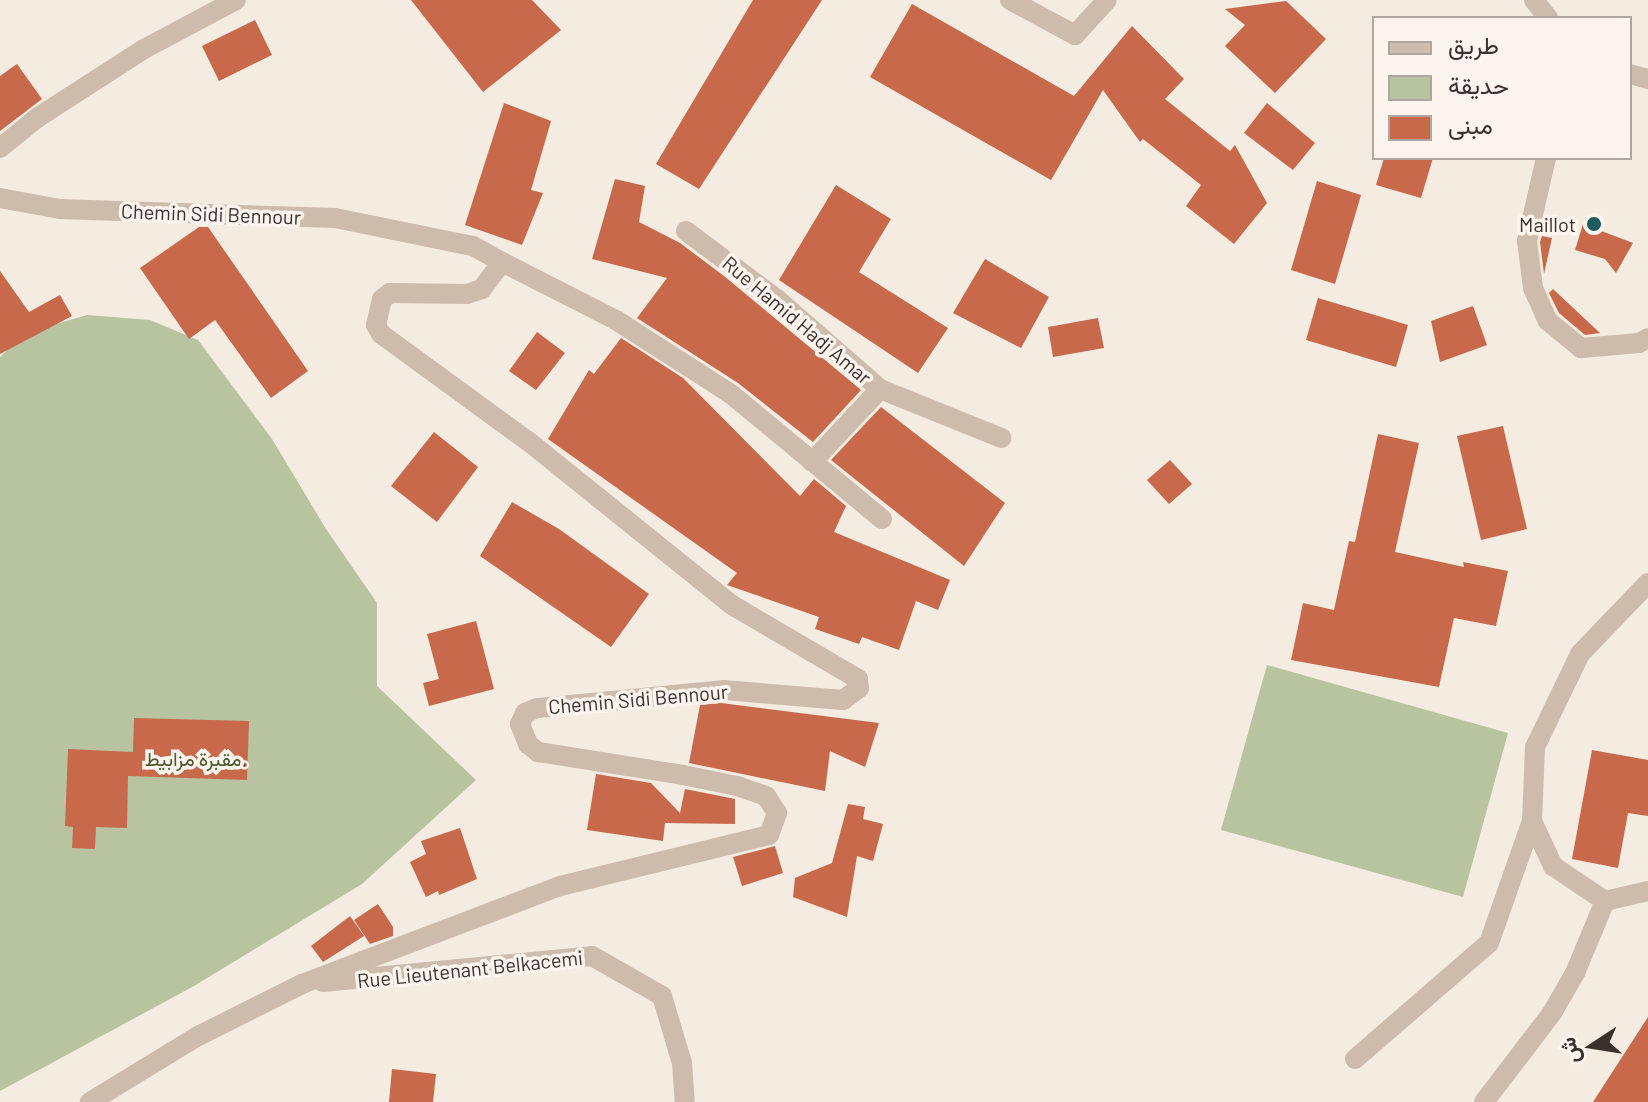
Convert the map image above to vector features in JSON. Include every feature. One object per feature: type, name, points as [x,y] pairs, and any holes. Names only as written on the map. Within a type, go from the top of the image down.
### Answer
[{"type":"street","points":[[0,148],[37,118],[144,49],[236,0]]},
{"type":"street","points":[[1010,0],[1075,35],[1107,0]]},
{"type":"street","points":[[1534,0],[1546,16]]},
{"type":"street","points":[[1546,160],[1527,241],[1533,288],[1548,321],[1581,348],[1639,343],[1648,338]]},
{"type":"street","name":"Chemin Sidi Bennour","points":[[0,198],[60,209],[335,218],[473,246],[502,262],[482,289],[467,294],[390,293],[382,299],[376,325],[381,334],[528,441],[732,605],[858,679],[859,688],[843,700],[725,690],[537,708],[525,713],[520,724],[528,744],[538,752],[683,775],[737,786],[766,796],[777,813],[769,835],[560,886],[302,984],[198,1036],[90,1102]]},
{"type":"street","name":"Rue Hamid Hadj Amar","points":[[686,231],[778,300],[880,389],[1001,438]]},
{"type":"street","points":[[502,262],[629,328],[731,394],[882,519]]},
{"type":"street","points":[[812,462],[880,389]]},
{"type":"street","points":[[1355,1059],[1489,943],[1532,821],[1535,747],[1580,654],[1648,583]]},
{"type":"street","points":[[1532,821],[1553,866],[1605,901],[1648,891]]},
{"type":"street","points":[[1484,1102],[1552,1013],[1575,973],[1605,901]]},
{"type":"street","name":"Rue Lieutenant Belkacemi","points":[[302,984],[391,978],[592,956],[662,996],[682,1063],[685,1102]]},
{"type":"green space","name":"مقبرة مزابيط.","points":[[87,315],[150,320],[198,340],[272,439],[326,529],[377,603],[377,686],[476,780],[362,884],[194,986],[0,1091],[0,357],[25,333]]},
{"type":"green space","points":[[1267,665],[1508,733],[1463,897],[1221,830]]},
{"type":"building","points":[[411,0],[532,0],[561,30],[483,92]]},
{"type":"building","points":[[753,0],[822,0],[699,189],[656,164]]},
{"type":"building","points":[[1286,1],[1326,39],[1275,93],[1225,46],[1245,25],[1225,9]]},
{"type":"building","points":[[912,4],[1074,96],[1132,26],[1184,79],[1165,99],[1230,151],[1235,145],[1267,203],[1234,244],[1186,206],[1201,185],[1143,139],[1140,142],[1103,90],[1051,180],[870,77]]},
{"type":"building","points":[[255,20],[272,55],[219,81],[202,46]]},
{"type":"building","points":[[17,64],[42,99],[0,131],[0,76]]},
{"type":"building","points":[[504,103],[551,121],[531,190],[543,193],[522,245],[465,225]]},
{"type":"building","points":[[1267,103],[1315,143],[1293,170],[1244,133]]},
{"type":"building","points":[[1383,160],[1432,160],[1421,198],[1376,185]]},
{"type":"building","points":[[615,179],[645,186],[639,222],[680,243],[724,276],[861,390],[813,442],[738,383],[637,318],[667,278],[592,259]]},
{"type":"building","points":[[1317,181],[1361,195],[1335,284],[1291,270]]},
{"type":"building","points":[[836,185],[891,219],[859,272],[948,328],[918,373],[779,280]]},
{"type":"building","points":[[1583,224],[1633,243],[1616,273],[1605,259],[1575,250]]},
{"type":"building","points":[[199,227],[208,227],[308,371],[271,398],[215,320],[189,339],[140,268]]},
{"type":"building","points":[[1542,236],[1552,238],[1544,274],[1540,242]]},
{"type":"building","points":[[985,259],[1049,297],[1021,348],[953,313]]},
{"type":"building","points":[[0,271],[29,312],[60,295],[72,316],[0,354]]},
{"type":"building","points":[[1553,289],[1600,333],[1585,335],[1559,313],[1549,293]]},
{"type":"building","points":[[1318,298],[1408,325],[1396,367],[1306,340]]},
{"type":"building","points":[[1473,306],[1487,345],[1440,362],[1431,321]]},
{"type":"building","points":[[1098,318],[1104,348],[1053,357],[1048,327]]},
{"type":"building","points":[[537,332],[565,353],[536,390],[509,371]]},
{"type":"building","points":[[621,338],[683,378],[800,496],[814,479],[846,506],[834,532],[950,580],[938,610],[916,601],[899,650],[862,637],[859,644],[815,629],[819,617],[727,585],[737,573],[548,439],[589,370],[594,374]]},
{"type":"building","points":[[881,407],[1005,503],[964,566],[831,460]]},
{"type":"building","points":[[1503,426],[1527,529],[1481,540],[1457,436]]},
{"type":"building","points":[[434,432],[478,467],[437,522],[391,486]]},
{"type":"building","points":[[1378,434],[1419,443],[1395,552],[1464,567],[1463,562],[1508,571],[1496,626],[1454,618],[1439,687],[1291,660],[1303,603],[1334,610],[1349,541],[1355,542]]},
{"type":"building","points":[[1170,460],[1192,484],[1169,504],[1147,480]]},
{"type":"building","points":[[512,502],[559,529],[649,594],[611,647],[480,556]]},
{"type":"building","points":[[476,621],[494,689],[429,706],[423,683],[439,679],[427,634]]},
{"type":"building","points":[[721,703],[879,723],[865,767],[830,751],[825,791],[689,763],[700,705]]},
{"type":"building","points":[[134,718],[249,721],[247,780],[128,776],[127,828],[96,827],[95,849],[72,848],[73,827],[65,826],[68,749],[133,752]]},
{"type":"building","points":[[1592,750],[1648,760],[1648,816],[1628,813],[1618,868],[1572,859]]},
{"type":"building","points":[[596,774],[651,783],[680,813],[685,789],[735,799],[735,824],[665,823],[663,841],[587,830]]},
{"type":"building","points":[[848,804],[865,807],[863,819],[883,824],[873,861],[857,856],[847,917],[793,897],[795,878],[832,863]]},
{"type":"building","points":[[460,828],[477,879],[439,895],[438,891],[426,897],[410,862],[426,854],[421,841]]},
{"type":"building","points":[[775,846],[783,873],[742,886],[733,857]]},
{"type":"building","points":[[378,904],[393,927],[393,936],[370,944],[354,920]]},
{"type":"building","points":[[350,916],[364,936],[323,962],[311,946]]},
{"type":"building","points":[[1648,1017],[1648,1102],[1593,1102]]},
{"type":"building","points":[[392,1069],[436,1074],[433,1102],[389,1102]]},
{"type":"place","name":"Maillot","points":[[1594,224]]}]
